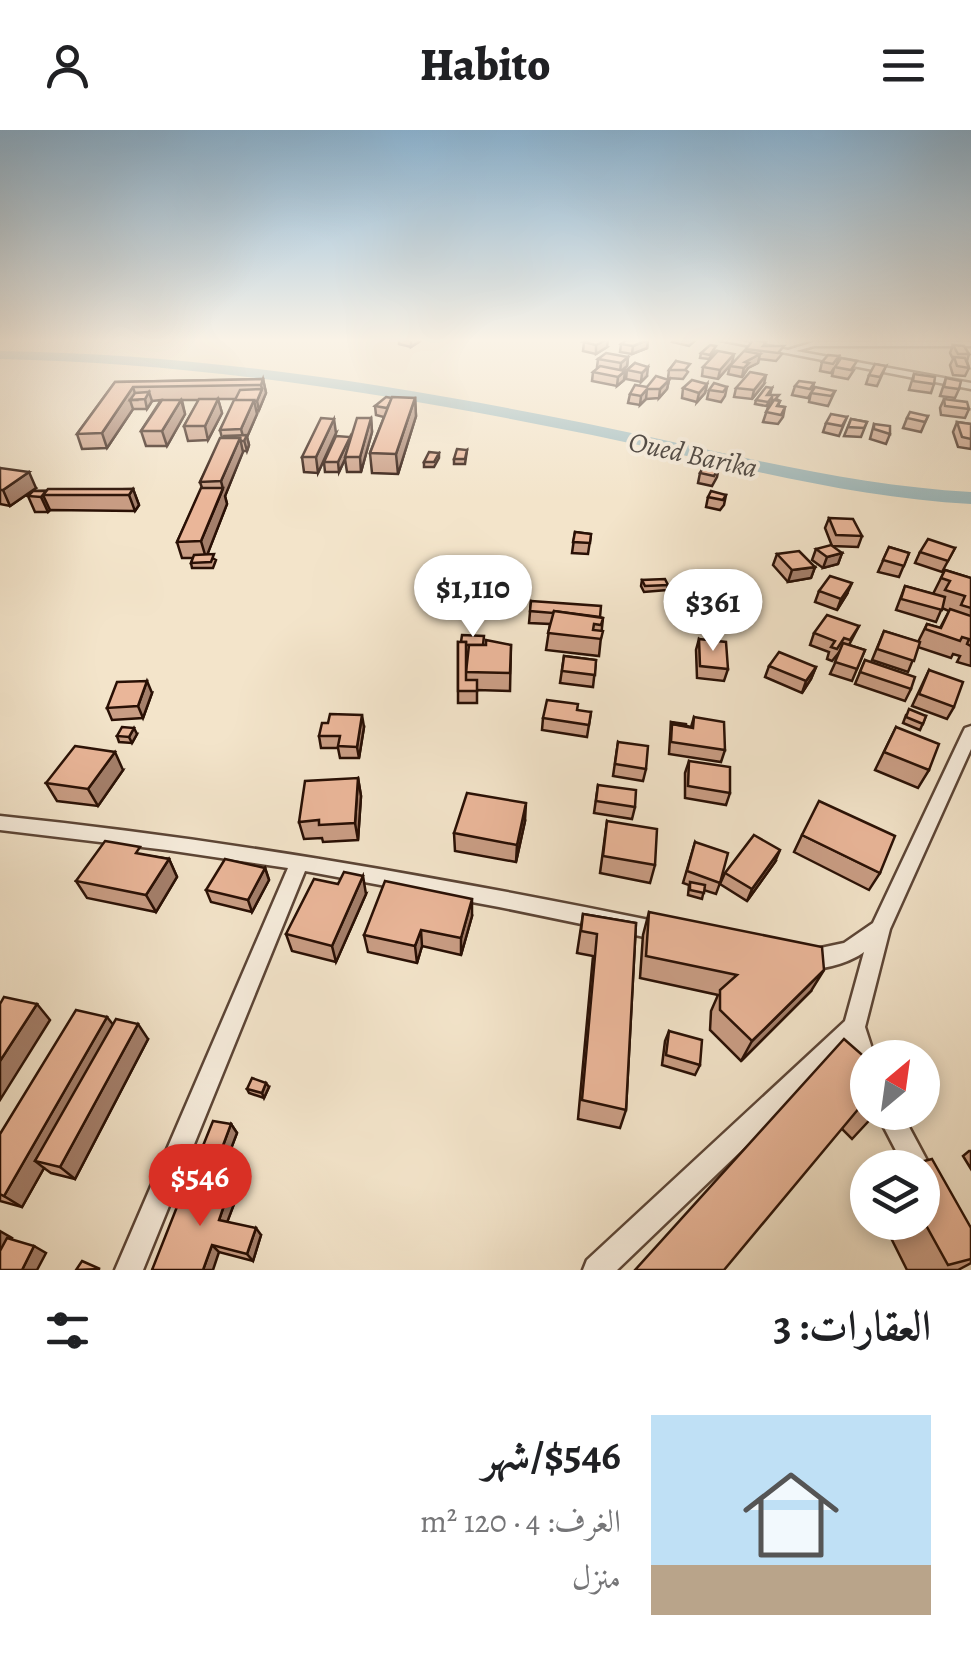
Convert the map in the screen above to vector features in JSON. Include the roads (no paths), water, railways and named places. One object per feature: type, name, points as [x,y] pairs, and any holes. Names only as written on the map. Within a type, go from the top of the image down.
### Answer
[{"type":"street","points":[[597,1270],[854,1026],[880,930],[971,732]]},
{"type":"street","points":[[0,823],[97,832],[300,862],[686,936]]},
{"type":"street","points":[[129,1270],[300,862]]},
{"type":"street","points":[[782,956],[802,960],[848,952],[880,930]]},
{"type":"street","points":[[854,1026],[858,1040]]},
{"type":"waterway","name":"Oued Barika","points":[[399,393],[651,442],[810,478],[890,492],[971,498]]}]
